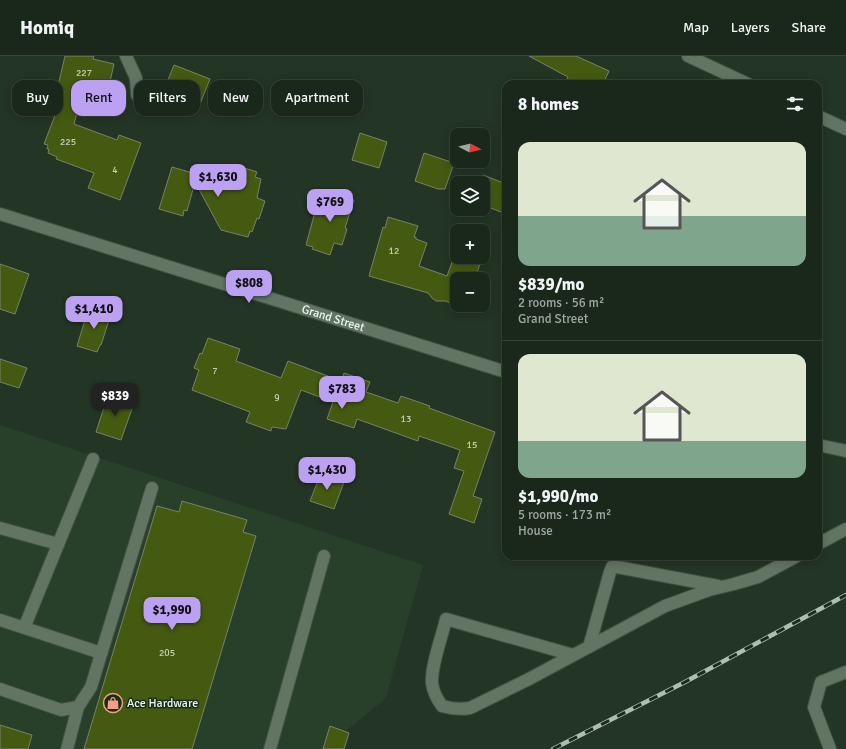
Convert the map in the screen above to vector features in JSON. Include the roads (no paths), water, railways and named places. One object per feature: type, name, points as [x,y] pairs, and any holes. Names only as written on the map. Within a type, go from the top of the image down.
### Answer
[{"type":"street","points":[[126,56],[136,80]]},
{"type":"street","points":[[688,56],[729,80]]},
{"type":"street","points":[[822,118],[846,129]]},
{"type":"street","name":"Grand Street","points":[[0,214],[502,371]]},
{"type":"street","points":[[822,446],[846,451]]},
{"type":"street","points":[[24,628],[93,459]]},
{"type":"street","points":[[67,749],[78,707],[91,686],[152,488]]},
{"type":"street","points":[[0,528],[58,544]]},
{"type":"street","points":[[822,542],[846,529]]},
{"type":"street","points":[[270,749],[324,556]]},
{"type":"street","points":[[573,655],[446,619],[433,672],[432,684],[435,694],[442,706],[461,710],[485,701],[589,647],[665,606],[721,586],[758,577],[790,560]]},
{"type":"street","points":[[589,647],[612,567],[721,586]]},
{"type":"street","points":[[0,620],[101,653]]},
{"type":"street","points":[[830,749],[814,707],[821,682],[846,672]]},
{"type":"street","points":[[0,689],[61,710],[78,707]]},
{"type":"railway","points":[[553,749],[685,682],[846,595]]},
{"type":"place","name":"Ace Hardware","points":[[113,703]]}]
